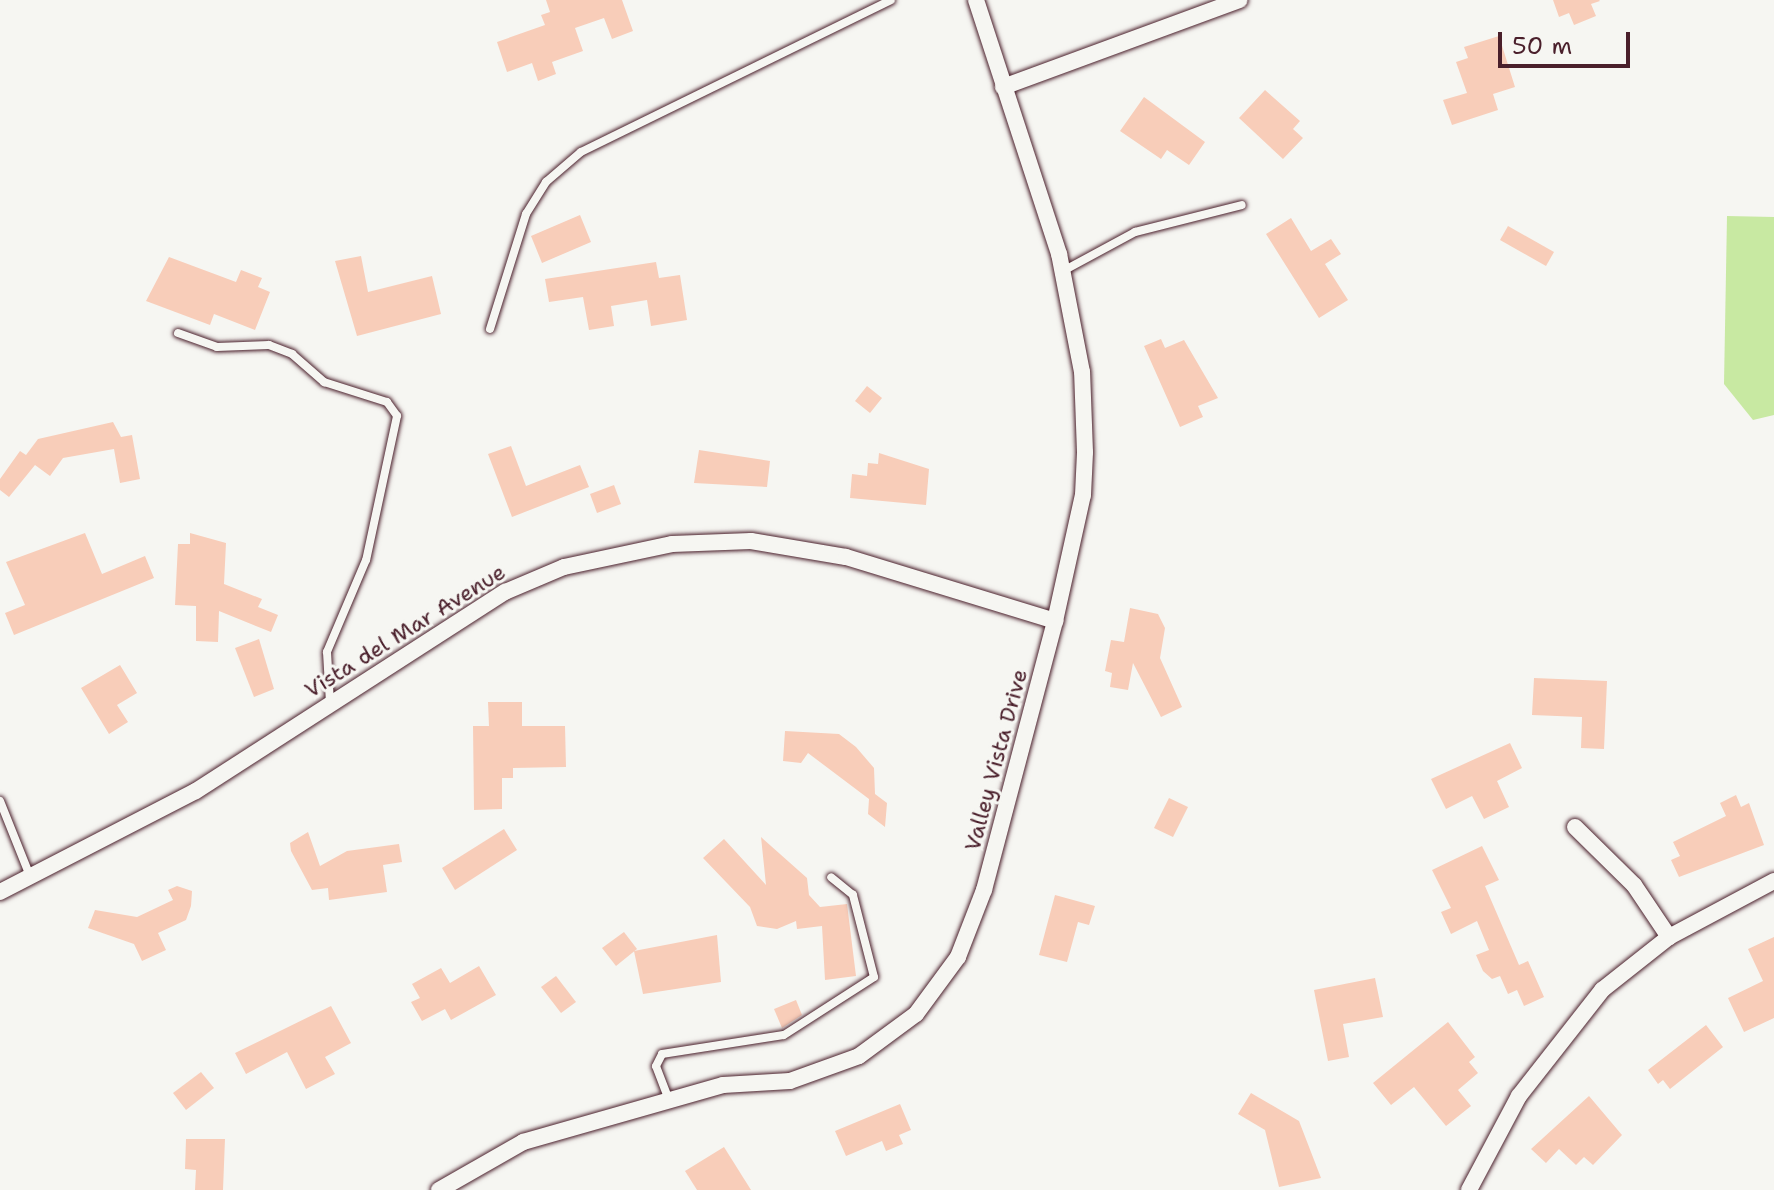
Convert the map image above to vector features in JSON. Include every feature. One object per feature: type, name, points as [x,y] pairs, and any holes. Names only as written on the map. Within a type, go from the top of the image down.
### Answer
[{"type":"street","name":"Valley Vista Drive","points":[[439,1190],[523,1142],[723,1085],[790,1081],[837,1066],[879,1045],[932,997],[958,957],[984,890],[1055,621],[1083,495],[1085,452],[1082,372],[1063,271],[976,0]]},
{"type":"street","points":[[1003,87],[1240,0]]},
{"type":"street","name":"Vista del Mar Avenue","points":[[0,892],[196,791],[505,592],[564,567],[672,544],[751,541],[846,557],[1055,621]]},
{"type":"street","points":[[1575,827],[1634,885],[1669,937]]},
{"type":"street","points":[[1469,1190],[1547,1056],[1602,990],[1669,937],[1774,881]]},
{"type":"lane","points":[[490,329],[526,214],[546,182],[581,152],[891,0]]},
{"type":"lane","points":[[1063,271],[1135,232],[1242,205]]},
{"type":"lane","points":[[178,333],[217,347],[269,345],[292,354],[324,382],[387,402],[397,416],[366,560],[327,652],[330,702]]},
{"type":"lane","points":[[0,801],[30,876]]},
{"type":"lane","points":[[669,1100],[656,1066],[662,1054],[784,1035],[874,977],[853,895],[831,877]]},
{"type":"green space","points":[[1727,216],[1774,217],[1774,415],[1753,420],[1724,384]]},
{"type":"building","points":[[546,0],[622,0],[633,31],[612,39],[604,18],[575,28],[583,51],[552,62],[556,74],[538,81],[532,63],[507,72],[497,42],[545,25],[541,15],[550,12]]},
{"type":"building","points":[[1553,0],[1600,1],[1591,4],[1596,16],[1574,25],[1569,13],[1559,17]]},
{"type":"building","points":[[1499,36],[1515,87],[1493,94],[1498,110],[1452,125],[1443,100],[1467,93],[1456,62],[1468,58],[1464,47]]},
{"type":"building","points":[[1265,90],[1300,121],[1293,129],[1303,138],[1283,159],[1239,118]]},
{"type":"building","points":[[1144,97],[1205,142],[1189,165],[1167,150],[1161,159],[1120,131]]},
{"type":"building","points":[[580,215],[591,242],[542,263],[531,236]]},
{"type":"building","points":[[1291,218],[1311,251],[1331,239],[1341,254],[1325,264],[1348,300],[1319,318],[1266,234]]},
{"type":"building","points":[[1508,226],[1554,252],[1546,266],[1500,240]]},
{"type":"building","points":[[361,256],[368,292],[432,276],[441,314],[357,336],[335,261]]},
{"type":"building","points":[[169,257],[236,282],[241,270],[262,278],[258,287],[270,292],[255,330],[214,314],[210,325],[146,301]]},
{"type":"building","points":[[656,262],[659,278],[680,275],[687,320],[651,326],[647,300],[611,306],[614,326],[589,330],[583,297],[549,302],[545,279]]},
{"type":"building","points":[[1161,339],[1165,348],[1184,340],[1218,398],[1198,406],[1203,417],[1180,427],[1144,346]]},
{"type":"building","points":[[867,386],[882,398],[870,413],[855,401]]},
{"type":"building","points":[[113,422],[121,437],[132,435],[140,479],[120,483],[114,449],[63,458],[50,476],[35,465],[9,497],[0,490],[0,479],[20,451],[26,455],[38,439]]},
{"type":"building","points":[[511,446],[526,486],[580,465],[589,487],[512,517],[488,454]]},
{"type":"building","points":[[699,450],[770,461],[767,487],[694,483]]},
{"type":"building","points":[[879,453],[929,469],[926,505],[850,498],[852,474],[867,476],[868,463],[878,464]]},
{"type":"building","points":[[614,485],[621,504],[597,513],[590,494]]},
{"type":"building","points":[[85,533],[102,574],[145,556],[154,578],[14,635],[5,613],[25,605],[6,562]]},
{"type":"building","points":[[190,533],[226,543],[224,584],[262,599],[258,607],[278,615],[271,632],[219,611],[218,642],[196,641],[196,606],[175,605],[178,544],[190,544]]},
{"type":"building","points":[[1130,608],[1158,614],[1165,628],[1160,658],[1182,707],[1161,717],[1133,663],[1128,690],[1110,687],[1112,673],[1105,671],[1111,640],[1124,642]]},
{"type":"building","points":[[259,639],[274,689],[254,697],[235,648]]},
{"type":"building","points":[[120,665],[137,693],[117,705],[128,722],[109,734],[81,688]]},
{"type":"building","points":[[1534,678],[1607,681],[1604,749],[1581,748],[1582,717],[1532,715]]},
{"type":"building","points":[[488,702],[522,702],[522,726],[565,726],[566,767],[513,768],[513,778],[502,778],[502,809],[474,810],[473,726],[489,726]]},
{"type":"building","points":[[785,731],[839,734],[856,747],[874,768],[875,794],[887,803],[885,827],[868,814],[869,799],[808,753],[801,763],[783,761]]},
{"type":"building","points":[[1510,743],[1522,768],[1497,781],[1509,807],[1484,819],[1472,796],[1446,809],[1431,779]]},
{"type":"building","points":[[1736,795],[1741,807],[1749,803],[1764,845],[1679,877],[1671,860],[1680,856],[1673,842],[1726,816],[1720,803]]},
{"type":"building","points":[[1169,798],[1188,807],[1173,837],[1154,828]]},
{"type":"building","points":[[504,829],[517,850],[455,890],[442,868]]},
{"type":"building","points":[[308,832],[320,866],[347,851],[399,844],[402,862],[383,865],[387,892],[329,900],[328,888],[312,890],[291,851],[290,843]]},
{"type":"building","points":[[761,837],[807,878],[809,895],[820,907],[847,904],[856,976],[825,980],[822,926],[797,929],[796,921],[777,929],[757,926],[750,907],[703,858],[724,839],[766,885]]},
{"type":"building","points":[[1482,846],[1499,880],[1485,886],[1519,965],[1528,961],[1544,997],[1524,1006],[1517,990],[1508,994],[1500,976],[1492,979],[1483,971],[1476,955],[1489,950],[1477,921],[1451,934],[1441,912],[1451,908],[1432,870]]},
{"type":"building","points":[[177,886],[192,891],[191,906],[186,920],[158,933],[166,950],[142,961],[134,944],[88,928],[95,910],[137,917],[173,900],[168,890]]},
{"type":"building","points":[[1055,895],[1095,906],[1089,925],[1078,922],[1067,962],[1039,955]]},
{"type":"building","points":[[624,932],[637,949],[616,966],[602,948]]},
{"type":"building","points":[[717,935],[721,982],[643,994],[634,951]]},
{"type":"building","points":[[1774,937],[1774,1018],[1744,1032],[1728,998],[1763,981],[1748,949]]},
{"type":"building","points":[[479,966],[496,995],[451,1020],[445,1009],[422,1021],[411,1002],[420,998],[412,984],[441,968],[450,983]]},
{"type":"building","points":[[556,976],[576,1002],[561,1013],[541,987]]},
{"type":"building","points":[[1375,978],[1383,1017],[1343,1024],[1349,1057],[1328,1061],[1314,990]]},
{"type":"building","points":[[796,1000],[802,1015],[782,1028],[774,1009]]},
{"type":"building","points":[[331,1006],[351,1043],[325,1057],[335,1074],[306,1089],[287,1052],[246,1074],[235,1053]]},
{"type":"building","points":[[1448,1022],[1475,1057],[1469,1062],[1478,1073],[1458,1090],[1471,1106],[1446,1126],[1414,1087],[1391,1105],[1373,1083]]},
{"type":"building","points":[[1706,1025],[1723,1047],[1670,1089],[1663,1080],[1658,1084],[1648,1070]]},
{"type":"building","points":[[201,1072],[214,1088],[186,1110],[173,1093]]},
{"type":"building","points":[[1251,1093],[1299,1121],[1321,1178],[1279,1187],[1265,1130],[1238,1114]]},
{"type":"building","points":[[1589,1096],[1622,1135],[1593,1165],[1584,1157],[1576,1165],[1559,1149],[1546,1163],[1531,1149]]},
{"type":"building","points":[[900,1104],[911,1130],[899,1135],[903,1144],[886,1151],[882,1141],[846,1156],[835,1131]]},
{"type":"building","points":[[186,1139],[225,1139],[223,1190],[195,1190],[196,1170],[185,1169]]},
{"type":"building","points":[[724,1147],[751,1190],[697,1190],[685,1171]]}]
